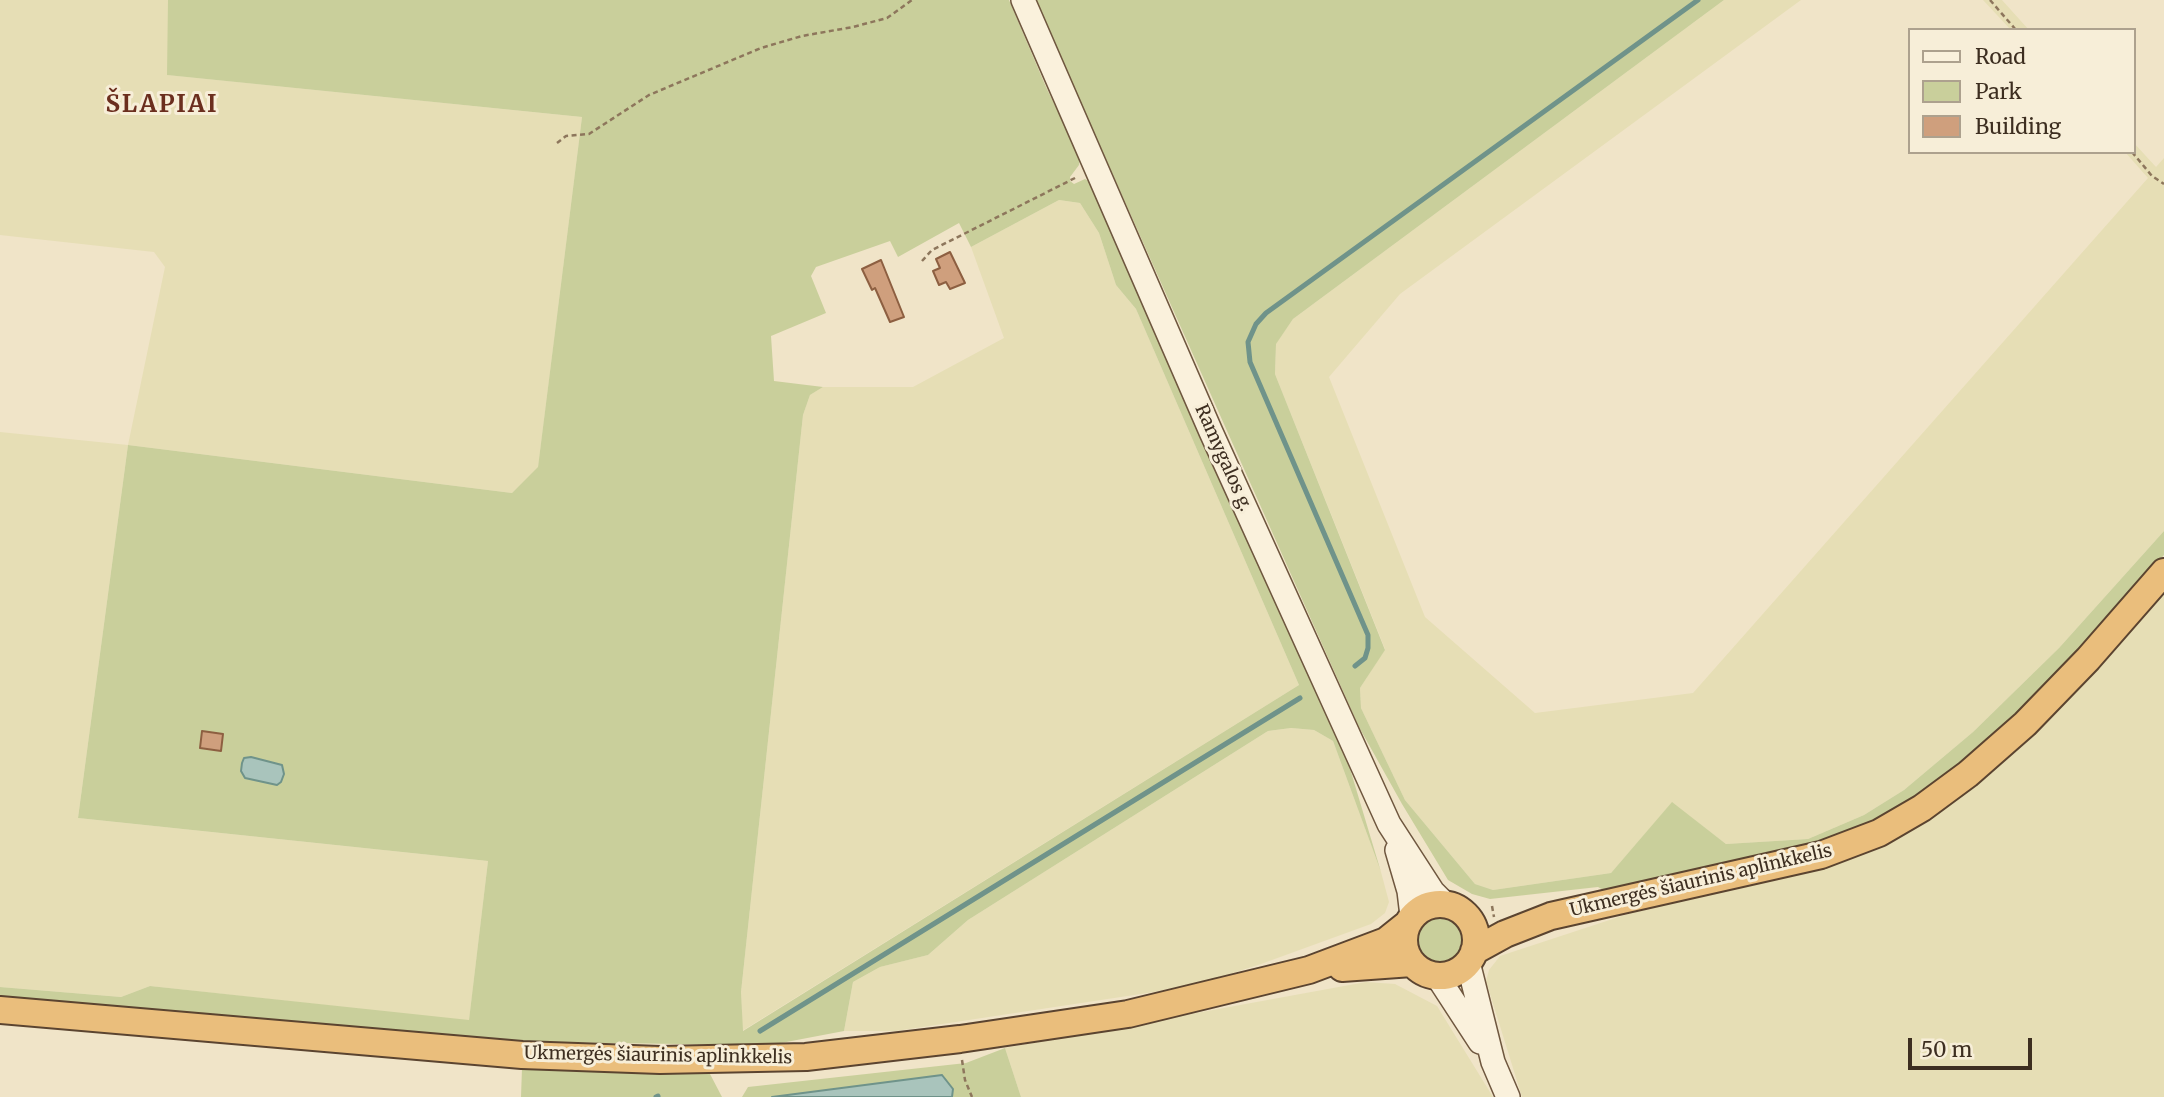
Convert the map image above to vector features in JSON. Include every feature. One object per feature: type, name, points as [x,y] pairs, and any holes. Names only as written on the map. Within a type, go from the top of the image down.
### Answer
[{"type":"highway","name":"Ukmergės šiaurinis aplinkkelis","points":[[1471,956],[1505,934],[1551,916],[1821,855],[1879,833],[1922,808],[1968,775],[2025,724],[2088,659],[2164,572]]},
{"type":"highway","points":[[1427,906],[1473,908],[1475,932],[1471,956],[1454,972],[1437,976],[1412,963],[1404,939],[1409,921],[1427,906]]},
{"type":"highway","name":"Ukmergės šiaurinis aplinkkelis","points":[[1473,908],[1503,918],[1551,916]]},
{"type":"highway","name":"Ukmergės šiaurinis aplinkkelis","points":[[0,1010],[522,1055],[724,1060],[806,1057],[960,1040],[1128,1014],[1309,970],[1387,941],[1409,921]]},
{"type":"highway","name":"Ukmergės šiaurinis aplinkkelis","points":[[1309,970],[1412,963]]},
{"type":"main road","name":"Ramygalos g.","points":[[1023,0],[1217,444],[1389,824],[1433,892],[1473,908]]},
{"type":"main road","points":[[1389,824],[1409,891],[1409,921]]},
{"type":"main road","points":[[1471,956],[1493,1062],[1507,1097]]},
{"type":"main road","points":[[1437,976],[1493,1062]]},
{"type":"path","points":[[557,143],[566,136],[589,134],[649,95],[748,54],[803,36],[887,18],[912,0]]},
{"type":"path","points":[[1990,0],[2014,28]]},
{"type":"path","points":[[2134,154],[2152,176],[2164,184]]},
{"type":"path","points":[[922,261],[932,250],[1059,188],[1095,167]]},
{"type":"path","points":[[960,1040],[965,1080],[972,1097]]},
{"type":"shaded area","points":[[0,0],[168,0],[168,75],[582,117],[538,468],[512,493],[128,445],[165,267],[154,252],[0,235]]},
{"type":"shaded area","points":[[1724,0],[1801,0],[1400,294],[1329,377],[1425,617],[1535,713],[1693,693],[2148,178],[2127,154],[2136,154],[2136,145],[2156,167],[2164,158],[2164,531],[2059,648],[1973,732],[1904,790],[1864,815],[1808,839],[1726,844],[1672,803],[1611,873],[1493,890],[1475,884],[1405,800],[1361,708],[1360,688],[1385,649],[1275,374],[1276,343],[1293,319]]},
{"type":"shaded area","points":[[1983,0],[2002,0],[2027,28],[2009,28]]},
{"type":"shaded area","points":[[1059,200],[1080,203],[1099,233],[1116,285],[1136,309],[1299,685],[742,1031],[741,992],[803,415],[810,395],[823,387],[913,387],[1004,338],[971,247]]},
{"type":"shaded area","points":[[0,432],[128,445],[78,818],[488,861],[469,1021],[150,986],[121,997],[0,987]]},
{"type":"shaded area","points":[[2164,593],[2164,1097],[1522,1097],[1486,981],[1489,970],[1500,956],[1637,911],[1795,875],[1844,861],[1909,832],[1955,801],[2049,720]]},
{"type":"shaded area","points":[[1291,728],[1314,730],[1333,741],[1381,872],[1389,902],[1385,913],[1371,924],[1208,981],[1154,992],[896,1031],[844,1031],[853,982],[880,967],[928,955],[968,920],[1268,731]]},
{"type":"shaded area","points":[[1366,982],[1395,984],[1437,1006],[1493,1097],[1021,1097],[1005,1048]]},
{"type":"green space","points":[[168,0],[1009,0],[1046,87],[1080,157],[1079,165],[1070,181],[1074,184],[1085,179],[1092,183],[1345,752],[1381,872],[1333,741],[1314,730],[1291,728],[1268,731],[968,920],[928,955],[880,967],[853,982],[844,1031],[781,1043],[753,1045],[537,1042],[0,998],[0,987],[121,997],[150,986],[469,1020],[488,861],[78,818],[128,445],[512,493],[538,467],[582,117],[167,75]],"holes":[[[1059,200],[1080,203],[1099,233],[1116,285],[1136,309],[1299,685],[743,1031],[741,992],[803,415],[810,395],[823,387],[774,381],[771,336],[826,313],[811,276],[816,267],[890,241],[898,257],[959,223],[971,247]]]},
{"type":"green space","points":[[1035,0],[1724,0],[1293,319],[1276,344],[1275,374],[1385,650],[1360,688],[1361,708],[1405,800],[1475,884],[1493,890],[1611,873],[1672,802],[1726,844],[1808,839],[1864,815],[1904,790],[1973,732],[2059,648],[2164,531],[2164,555],[2077,655],[2010,723],[1951,775],[1895,813],[1846,836],[1607,892],[1598,887],[1490,899],[1472,894],[1448,880],[1359,727]]},
{"type":"green space","points":[[1440,916],[1457,923],[1464,940],[1457,957],[1440,964],[1423,957],[1416,940],[1423,923]]},
{"type":"green space","points":[[1005,1048],[1021,1097],[952,1097],[952,1089],[942,1075],[772,1097],[742,1097],[748,1087],[966,1063]]},
{"type":"green space","points":[[522,1068],[710,1074],[722,1097],[521,1097]]},
{"type":"water","points":[[251,757],[282,765],[284,774],[281,782],[277,785],[245,778],[241,771],[242,763],[244,758]]},
{"type":"water","points":[[942,1075],[953,1089],[952,1097],[772,1097]]},
{"type":"building","points":[[950,252],[965,283],[950,289],[946,282],[939,285],[933,271],[940,268],[936,259]]},
{"type":"building","points":[[881,260],[904,317],[890,322],[875,288],[872,290],[862,269]]},
{"type":"building","points":[[202,731],[223,734],[221,751],[200,748]]},
{"type":"waterway","points":[[1355,666],[1365,658],[1368,635],[1250,362],[1248,342],[1256,324],[1266,313],[1698,0]]},
{"type":"waterway","points":[[760,1031],[1300,698]]},
{"type":"district","name":"ŠLAPIAI","points":[[162,105]]}]
